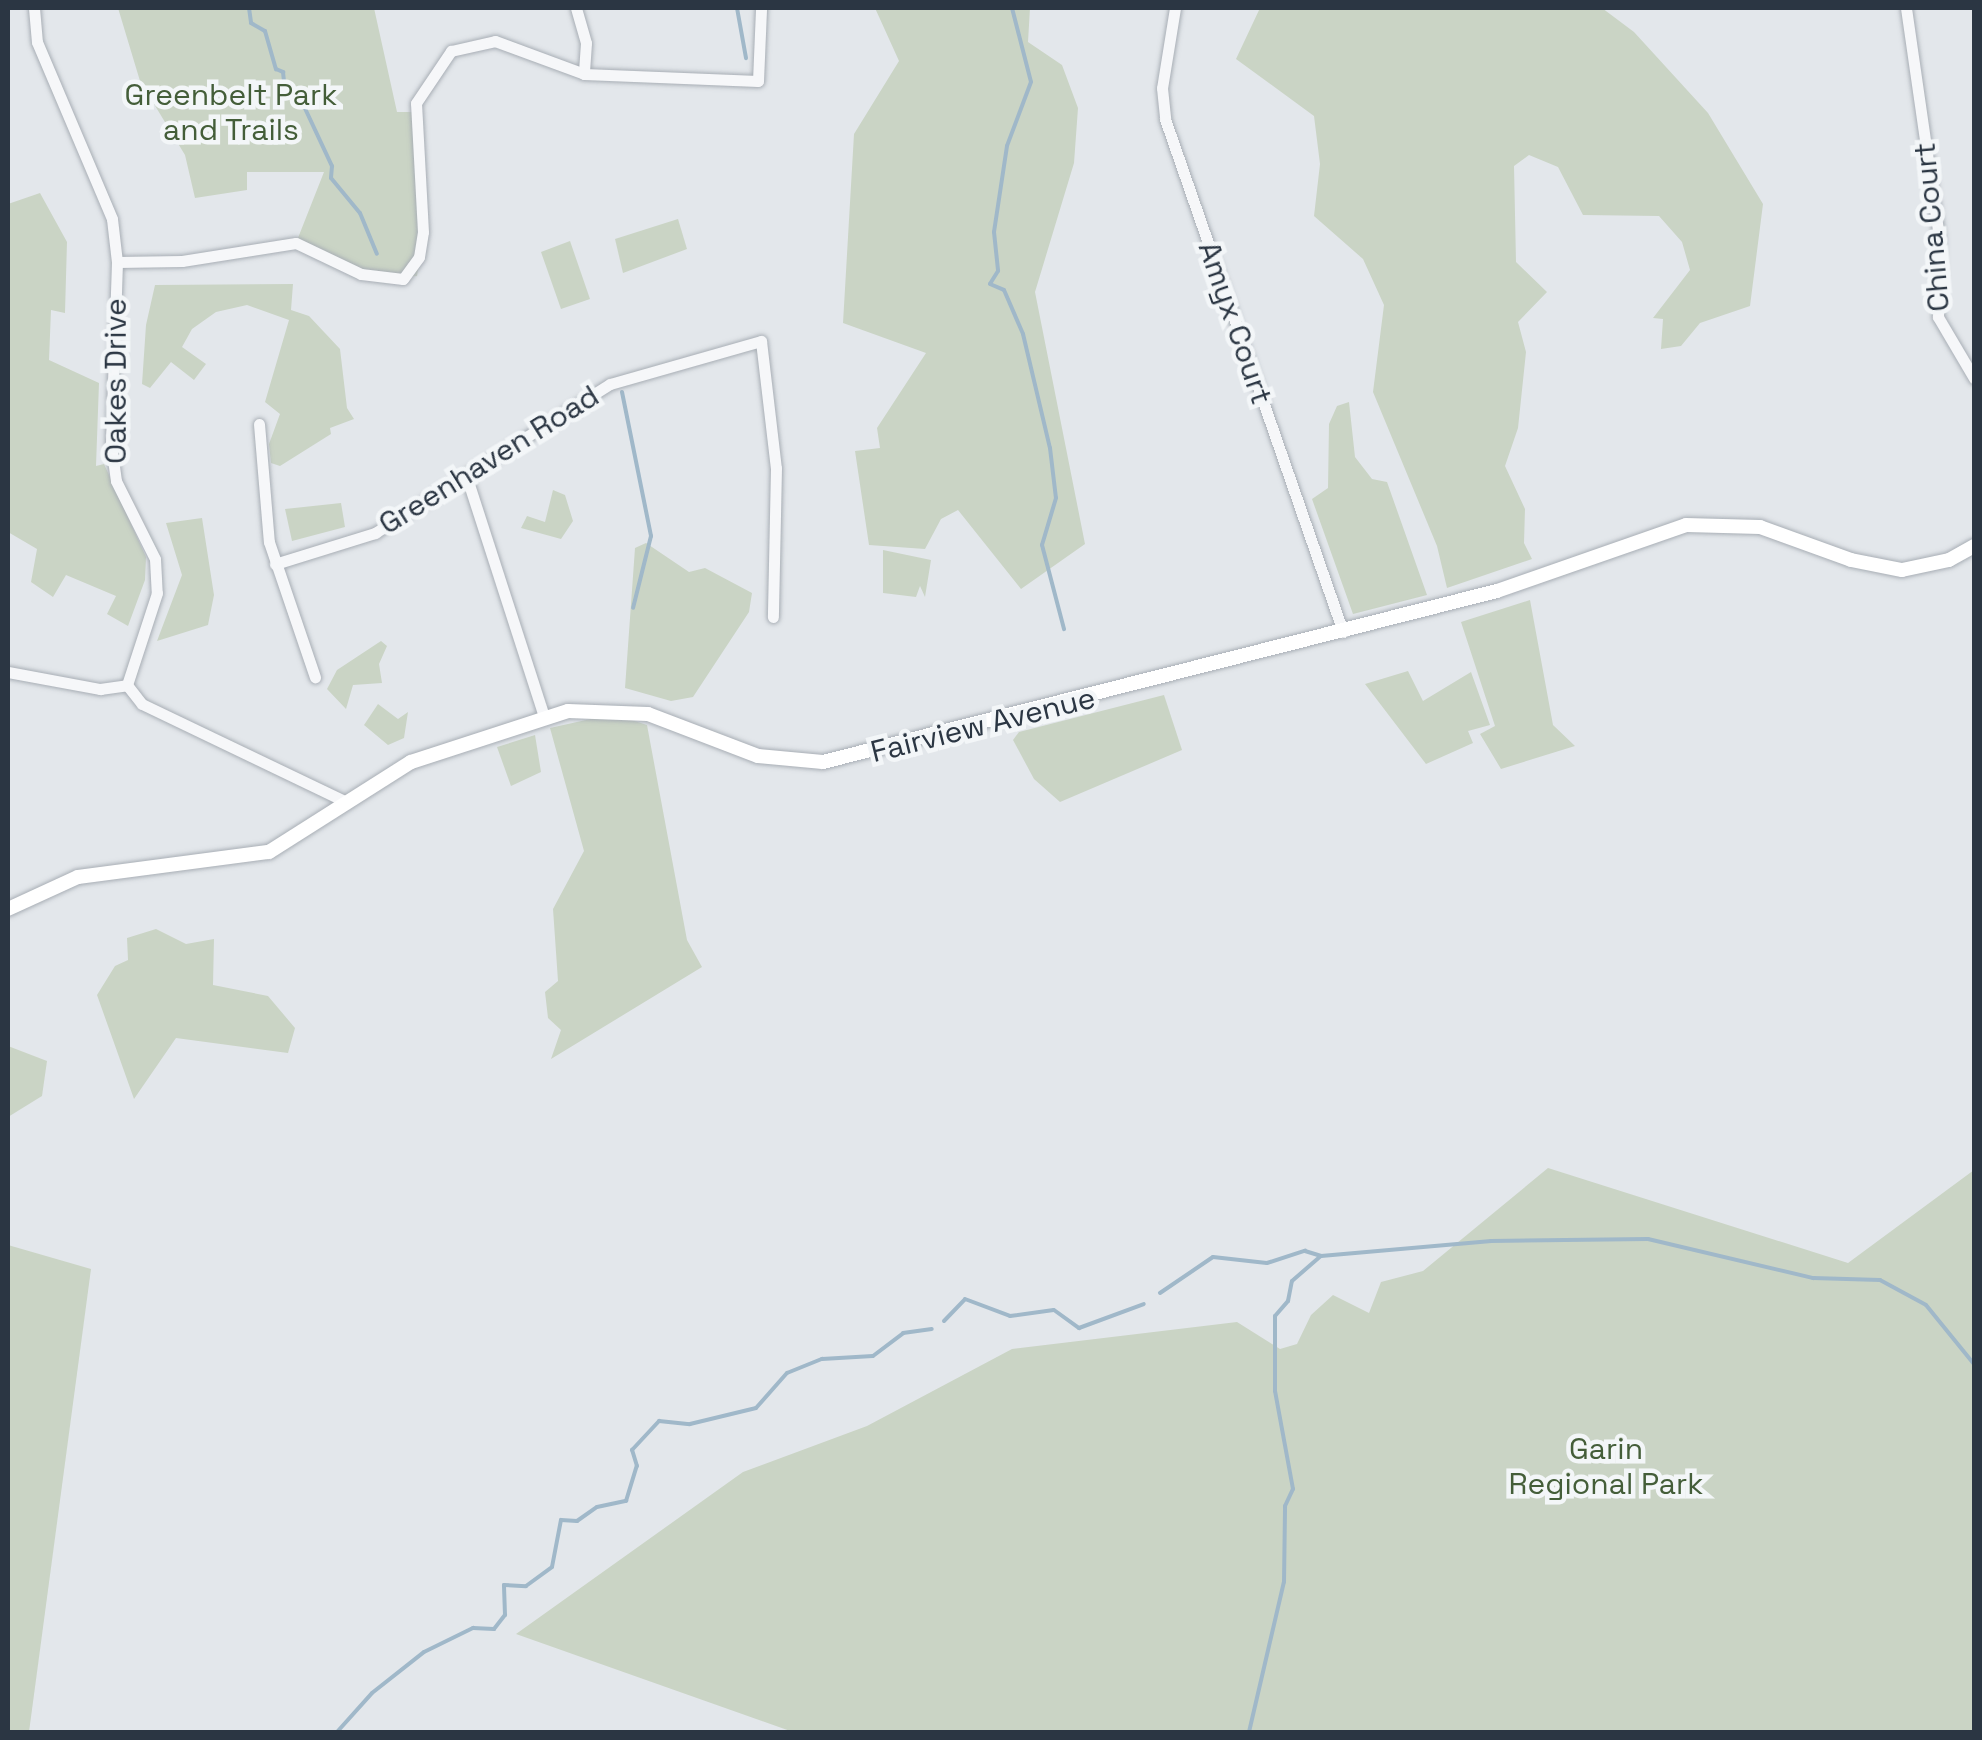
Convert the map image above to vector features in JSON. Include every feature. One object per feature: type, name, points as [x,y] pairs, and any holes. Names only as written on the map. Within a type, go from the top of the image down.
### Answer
[{"type":"main road","name":"Fairview Avenue","points":[[8,909],[78,877],[269,852],[410,762],[544,716],[583,709],[648,714],[758,756],[824,762],[1498,591],[1686,525],[1760,528],[1851,560],[1902,570],[1949,560],[1974,546]]},
{"type":"street","name":"Oakes Drive","points":[[34,8],[37,42],[100,179],[117,262],[111,445],[116,480],[155,560],[157,593],[127,685]]},
{"type":"street","points":[[576,8],[586,43],[584,74]]},
{"type":"street","points":[[117,262],[182,261],[296,243],[360,274],[404,279],[418,257],[423,232],[416,102],[430,75],[451,51],[496,41],[584,74],[758,81],[760,8]]},
{"type":"street","name":"Amyx Court","points":[[1175,8],[1162,88],[1165,120],[1342,632]]},
{"type":"street","name":"China Court","points":[[1906,8],[1939,236],[1938,317],[1974,378]]},
{"type":"street","name":"Greenhaven Road","points":[[275,564],[375,532],[610,384],[761,341],[776,468],[773,617]]},
{"type":"street","points":[[259,424],[275,564],[315,676]]},
{"type":"street","points":[[466,475],[544,716]]},
{"type":"street","points":[[8,672],[100,690],[127,685],[142,704],[347,802]]},
{"type":"green space","name":"Greenbelt Park and Trails","points":[[118,8],[374,8],[397,112],[413,112],[423,232],[417,276],[380,279],[296,243],[324,172],[247,172],[247,190],[195,198],[185,155],[140,81]]},
{"type":"green space","points":[[875,8],[1030,8],[1028,42],[1062,65],[1078,108],[1074,163],[1035,292],[1085,544],[1021,589],[958,510],[941,519],[925,549],[869,545],[855,451],[880,448],[877,428],[926,353],[843,323],[854,134],[899,61]]},
{"type":"green space","points":[[1260,8],[1602,8],[1634,32],[1708,113],[1763,204],[1750,306],[1700,323],[1681,346],[1661,349],[1663,319],[1653,318],[1690,270],[1682,242],[1659,216],[1583,215],[1558,167],[1529,155],[1514,166],[1516,262],[1547,292],[1518,322],[1526,352],[1518,428],[1505,466],[1525,509],[1524,543],[1532,559],[1447,588],[1437,546],[1373,392],[1384,305],[1363,259],[1314,216],[1320,164],[1314,116],[1236,59]]},
{"type":"green space","points":[[40,193],[67,242],[65,313],[51,310],[49,360],[99,383],[96,466],[104,464],[146,557],[145,580],[128,626],[107,614],[116,596],[66,575],[53,597],[31,582],[37,549],[8,532],[8,204]]},
{"type":"green space","points":[[678,219],[687,249],[623,273],[615,239]]},
{"type":"green space","points":[[570,241],[590,299],[561,309],[541,252]]},
{"type":"green space","points":[[293,284],[291,310],[309,316],[340,349],[347,408],[354,419],[330,428],[331,434],[280,466],[271,463],[269,444],[280,414],[265,402],[289,320],[247,305],[216,312],[192,329],[182,347],[206,364],[194,380],[171,362],[150,388],[142,384],[146,325],[155,285]]},
{"type":"green space","points":[[1349,402],[1355,457],[1372,479],[1387,482],[1427,595],[1353,614],[1312,499],[1328,488],[1329,424],[1337,406]]},
{"type":"green space","points":[[553,490],[565,495],[573,521],[561,539],[521,528],[527,516],[545,522]]},
{"type":"green space","points":[[341,503],[345,527],[292,541],[285,509]]},
{"type":"green space","points":[[202,518],[214,595],[208,625],[157,641],[182,575],[166,523]]},
{"type":"green space","points":[[646,543],[689,572],[705,568],[752,593],[749,612],[693,697],[671,701],[625,688],[635,548]]},
{"type":"green space","points":[[883,550],[931,560],[925,597],[920,586],[916,597],[883,593]]},
{"type":"green space","points":[[1530,600],[1553,725],[1575,746],[1501,769],[1480,734],[1495,726],[1461,622]]},
{"type":"green space","points":[[381,641],[387,646],[379,664],[382,683],[353,685],[346,709],[327,689],[337,670]]},
{"type":"green space","points":[[1408,671],[1423,701],[1471,672],[1490,725],[1468,731],[1473,743],[1426,764],[1365,684]]},
{"type":"green space","points":[[1164,695],[1182,750],[1060,802],[1034,779],[1013,740],[1019,732]]},
{"type":"green space","points":[[378,704],[398,719],[408,712],[404,738],[388,745],[364,725]]},
{"type":"green space","points":[[613,714],[647,725],[687,940],[702,967],[551,1059],[561,1030],[548,1018],[545,992],[558,981],[553,909],[584,851],[550,728]]},
{"type":"green space","points":[[535,735],[541,772],[511,786],[497,747]]},
{"type":"green space","points":[[156,929],[186,944],[214,939],[213,985],[268,996],[295,1028],[288,1053],[176,1038],[134,1099],[97,995],[115,966],[128,960],[127,938]]},
{"type":"green space","points":[[8,1046],[47,1061],[42,1096],[8,1117]]},
{"type":"green space","name":"Garin Regional Park","points":[[1548,1168],[1848,1263],[1974,1170],[1974,1732],[793,1732],[516,1634],[743,1472],[867,1426],[1012,1349],[1237,1322],[1280,1349],[1297,1344],[1311,1315],[1333,1295],[1369,1313],[1381,1282],[1423,1271]]},
{"type":"green space","points":[[8,1245],[91,1269],[29,1732],[8,1732]]},
{"type":"waterway","points":[[249,8],[251,23],[265,31],[276,69],[283,72],[285,91],[302,102],[332,166],[331,178],[360,213],[377,254]]},
{"type":"waterway","points":[[737,8],[746,58]]},
{"type":"waterway","points":[[1012,8],[1031,82],[1007,146],[994,232],[998,271],[990,284],[1004,290],[1023,334],[1050,448],[1056,498],[1042,545],[1064,629]]},
{"type":"waterway","points":[[622,392],[651,536],[633,608]]},
{"type":"waterway","points":[[1160,1293],[1213,1257],[1267,1263],[1305,1251],[1321,1256],[1491,1241],[1648,1239],[1813,1278],[1880,1280],[1926,1305],[1974,1364]]},
{"type":"waterway","points":[[1249,1732],[1284,1582],[1285,1506],[1293,1489],[1275,1391],[1275,1316],[1288,1301],[1292,1281],[1320,1257]]},
{"type":"waterway","points":[[944,1321],[965,1299],[1010,1316],[1054,1310],[1079,1328],[1144,1304]]},
{"type":"waterway","points":[[337,1732],[372,1693],[424,1652],[473,1628],[494,1629],[505,1615],[504,1585],[526,1586],[552,1567],[561,1520],[577,1521],[597,1507],[626,1501],[637,1466],[632,1450],[659,1421],[690,1424],[756,1408],[787,1373],[822,1359],[873,1356],[903,1333],[932,1329]]}]
